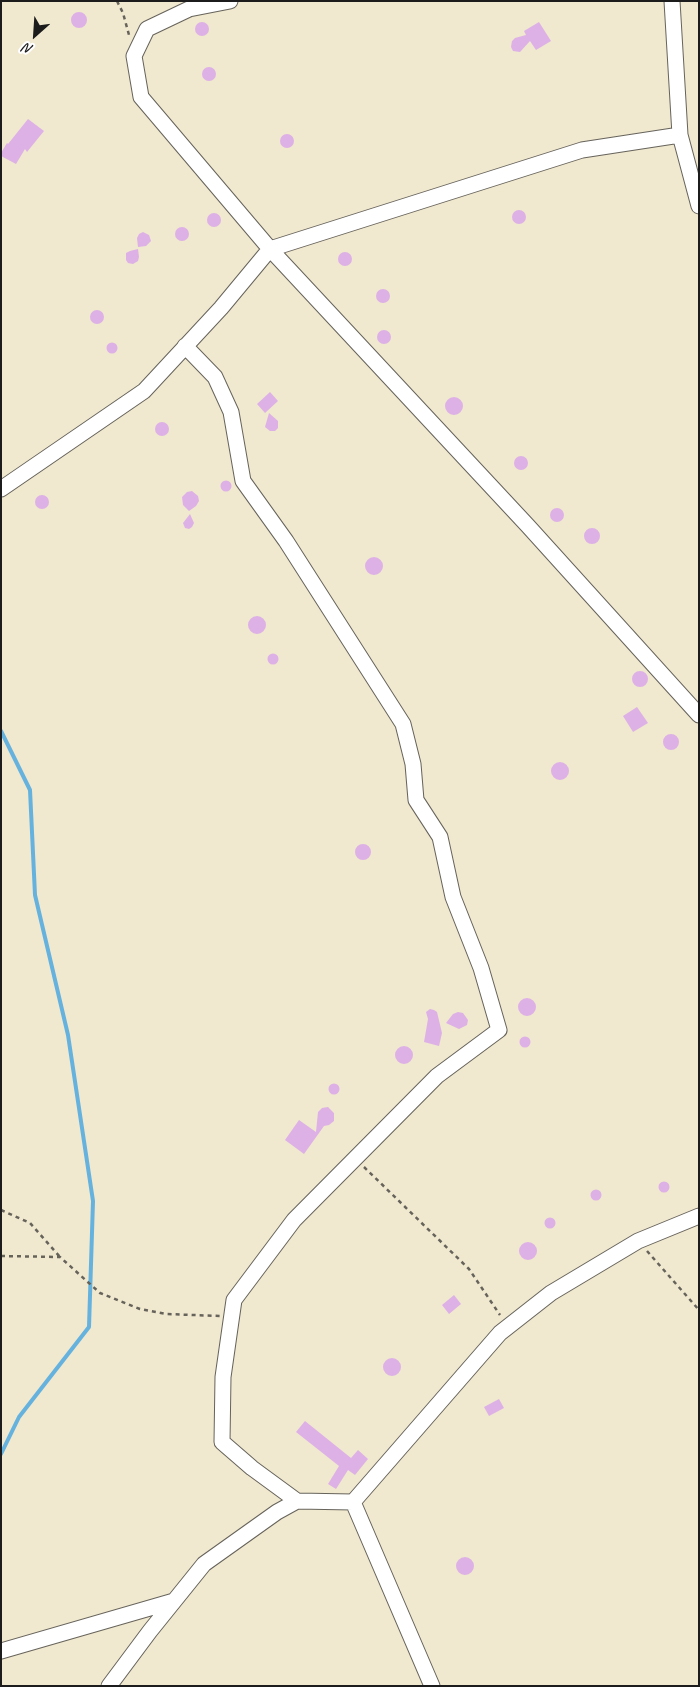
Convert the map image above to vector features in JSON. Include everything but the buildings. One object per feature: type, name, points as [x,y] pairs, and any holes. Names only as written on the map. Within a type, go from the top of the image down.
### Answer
[{"type":"street","points":[[230,1],[189,9],[147,29],[134,56],[141,97],[270,249],[522,519],[699,715]]},
{"type":"street","points":[[672,1],[680,135],[699,206]]},
{"type":"street","points":[[1,489],[144,391],[221,308],[270,249],[582,150],[680,135]]},
{"type":"street","points":[[185,346],[215,377],[231,412],[243,481],[286,541],[403,724],[413,764],[416,800],[440,837],[453,897],[481,968],[499,1030],[437,1076],[294,1220],[234,1300],[223,1377],[222,1442],[252,1468],[297,1502]]},
{"type":"street","points":[[109,1686],[204,1564],[277,1512],[297,1502],[353,1502],[500,1333],[551,1293],[638,1241],[699,1216]]},
{"type":"street","points":[[353,1502],[432,1686]]},
{"type":"street","points":[[1,1651],[174,1601]]},
{"type":"path","points":[[117,1],[123,13],[134,56]]},
{"type":"path","points":[[356,1158],[469,1269],[508,1327]]},
{"type":"path","points":[[1,1210],[30,1223],[60,1257],[100,1293],[140,1309],[166,1314],[232,1317]]},
{"type":"path","points":[[638,1241],[699,1310]]},
{"type":"path","points":[[1,1256],[60,1257]]},
{"type":"waterway","points":[[1,731],[30,790],[35,895],[68,1035],[93,1201],[89,1327],[19,1417],[1,1454]]}]
